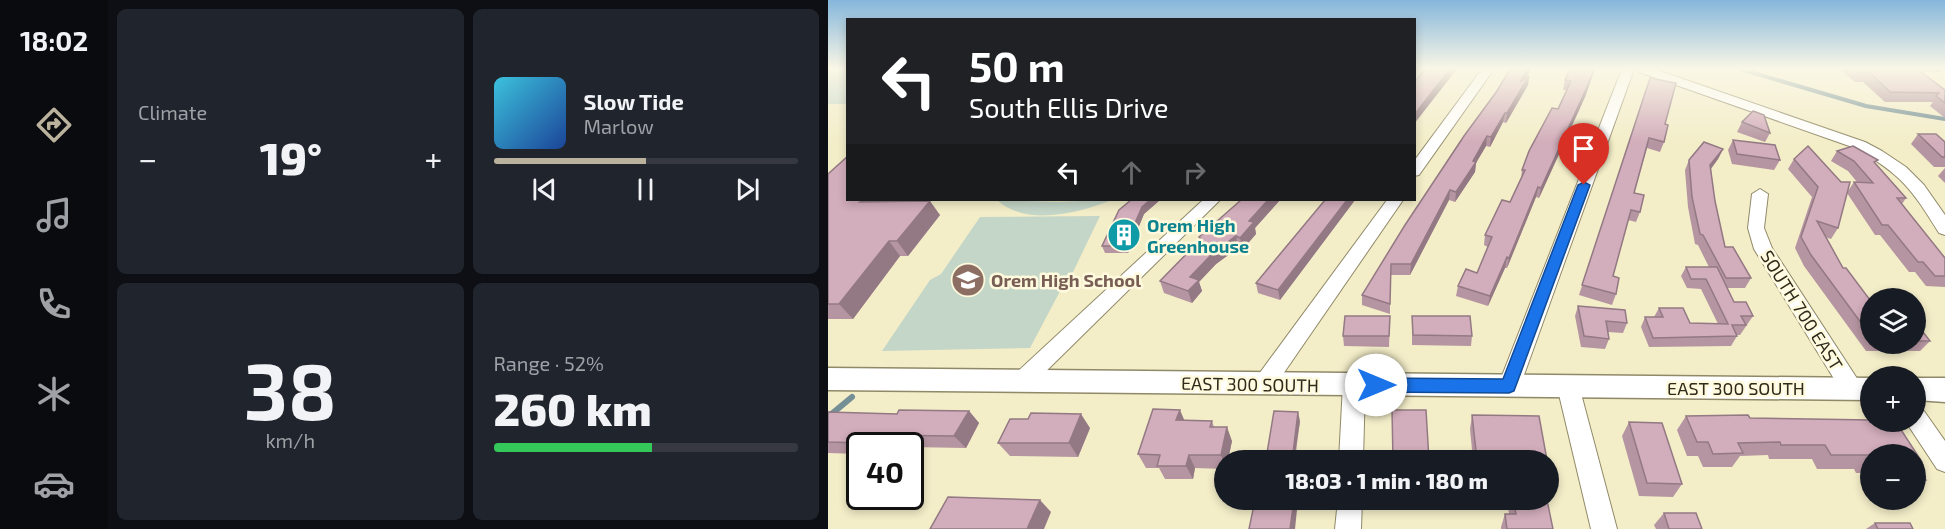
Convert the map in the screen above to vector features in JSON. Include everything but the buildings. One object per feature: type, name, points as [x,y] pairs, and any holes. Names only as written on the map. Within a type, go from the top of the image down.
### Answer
[{"type":"street","points":[[1416,169],[1470,94]]},
{"type":"street","points":[[1509,386],[1619,94]]},
{"type":"street","points":[[1713,94],[1850,142],[1895,164],[1919,186],[1945,229]]},
{"type":"street","name":"SOUTH 700 EAST","points":[[1760,194],[1756,228],[1763,249],[1860,388]]},
{"type":"street","points":[[1023,380],[1211,201]]},
{"type":"street","points":[[1264,384],[1394,201]]},
{"type":"street","name":"EAST 300 SOUTH","points":[[828,379],[1860,389]]},
{"type":"street","points":[[1351,450],[1354,385]]},
{"type":"street","points":[[1568,386],[1604,529]]},
{"type":"street","points":[[1926,389],[1945,390]]},
{"type":"street","points":[[1925,432],[1945,461]]},
{"type":"street","points":[[1348,529],[1349,510]]},
{"type":"green space","points":[[828,94],[846,94],[846,104],[828,104]]},
{"type":"green space","points":[[998,201],[1109,201],[1069,213],[1053,215],[1023,213]]},
{"type":"green space","points":[[1100,216],[1073,272],[1067,278],[1030,348],[882,351],[930,280],[941,274],[980,217]]},
{"type":"waterway","points":[[1824,94],[1866,106],[1945,119]]},
{"type":"waterway","points":[[828,417],[852,397]]},
{"type":"place","name":"Orem High Greenhouse","points":[[1124,235]]},
{"type":"place","name":"Orem High School","points":[[968,280]]},
{"type":"route","points":[[1376,385],[1509,386],[1584,185]]}]
